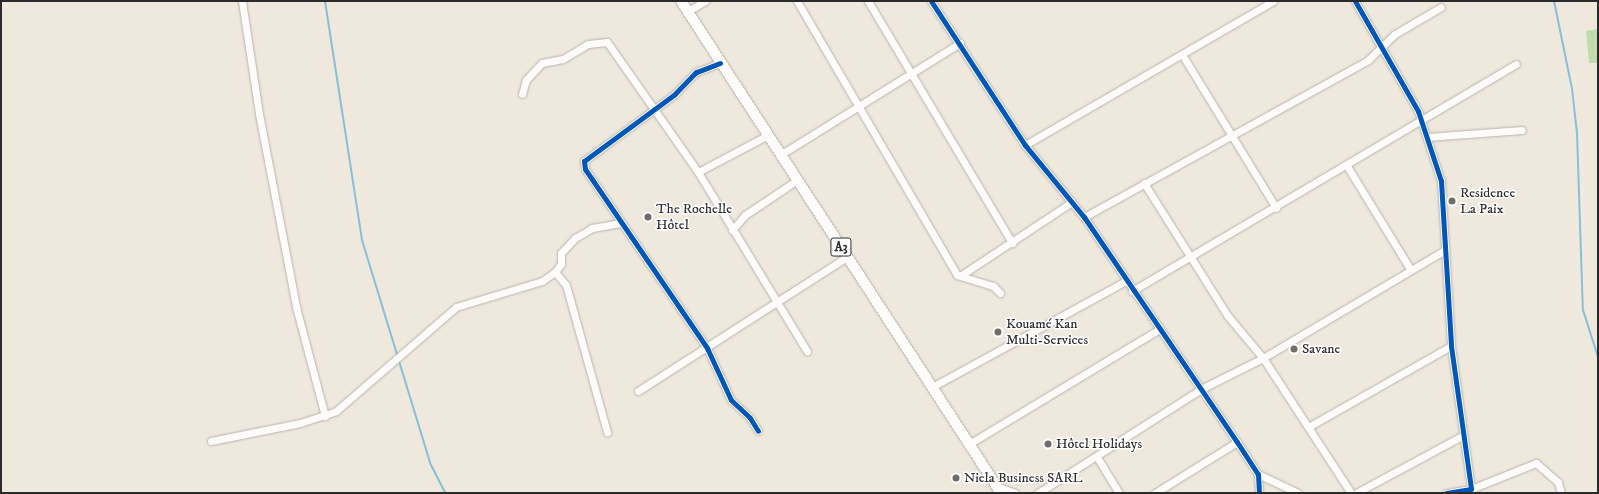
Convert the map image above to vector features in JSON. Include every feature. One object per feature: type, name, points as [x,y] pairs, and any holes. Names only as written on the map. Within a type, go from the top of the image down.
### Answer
[{"type":"highway","name":"A3","points":[[681,1],[999,489]]},
{"type":"street","points":[[242,1],[259,114],[297,314],[325,416]]},
{"type":"street","points":[[688,11],[705,1]]},
{"type":"street","points":[[797,1],[857,107],[960,276],[993,286],[1000,292]]},
{"type":"street","points":[[868,1],[910,75],[1012,243]]},
{"type":"street","points":[[931,1],[960,43],[1024,145],[1084,217],[1158,330],[1237,442],[1258,474],[1259,493]]},
{"type":"street","points":[[1024,145],[1183,56],[1273,1]]},
{"type":"street","points":[[1355,1],[1420,119],[1441,181],[1451,346],[1462,436],[1471,488]]},
{"type":"street","points":[[1084,217],[1368,60],[1395,34],[1441,7]]},
{"type":"street","points":[[522,94],[526,80],[542,64],[563,59],[588,44],[608,42],[698,172],[807,351]]},
{"type":"street","points":[[780,155],[960,43]]},
{"type":"street","points":[[1183,56],[1276,208]]},
{"type":"street","points":[[720,63],[696,72],[675,94],[653,108],[584,161],[585,169],[708,348],[731,400],[750,418],[758,431]]},
{"type":"street","points":[[1132,291],[1276,208],[1420,119],[1516,64]]},
{"type":"street","points":[[1427,137],[1522,130]]},
{"type":"street","points":[[698,172],[768,135]]},
{"type":"street","points":[[1346,166],[1410,269]]},
{"type":"street","points":[[732,230],[745,215],[797,180]]},
{"type":"street","points":[[1144,183],[1193,256],[1228,315],[1263,358],[1310,426],[1351,493]]},
{"type":"street","points":[[960,276],[1072,202]]},
{"type":"street","points":[[211,442],[325,416],[342,406],[456,307],[479,297],[530,285],[555,272],[561,264],[561,252],[575,238],[592,228],[621,223]]},
{"type":"street","points":[[1038,493],[1098,457],[1201,389],[1263,358],[1410,269],[1445,250]]},
{"type":"street","points":[[638,391],[708,348],[847,257]]},
{"type":"street","points":[[555,272],[566,285],[607,432]]},
{"type":"street","points":[[932,387],[1126,281]]},
{"type":"street","points":[[969,444],[1158,330]]},
{"type":"street","points":[[1310,426],[1451,346]]},
{"type":"street","points":[[1356,493],[1462,436]]},
{"type":"street","points":[[1155,493],[1237,442]]},
{"type":"street","points":[[1098,457],[1119,493]]},
{"type":"street","points":[[1446,493],[1471,488],[1536,463],[1558,482],[1561,493]]},
{"type":"street","points":[[1258,474],[1298,493]]},
{"type":"street","points":[[999,489],[1015,493]]},
{"type":"green space","points":[[1598,29],[1598,63],[1589,63],[1586,31]]},
{"type":"waterway","points":[[325,1],[362,240],[430,463],[445,493]]},
{"type":"waterway","points":[[1554,1],[1572,89],[1577,133],[1583,310],[1598,357]]},
{"type":"cycle path","points":[[931,1],[1025,145],[1084,217],[1237,442],[1258,474],[1259,493]]},
{"type":"cycle path","points":[[1355,1],[1418,111],[1441,181],[1451,346],[1471,489],[1446,493]]},
{"type":"cycle path","points":[[720,63],[696,72],[675,94],[584,161],[585,169],[707,348],[731,400],[750,418],[758,431]]},
{"type":"place","name":"Residence La Paix","points":[[1452,201]]},
{"type":"place","name":"The Rochelle Hôtel","points":[[648,217]]},
{"type":"place","name":"Kouamé Kan Multi-Services","points":[[998,332]]},
{"type":"place","name":"Savane","points":[[1294,349]]},
{"type":"place","name":"Hôtel Holidays","points":[[1048,444]]},
{"type":"place","name":"Niela Business SARL","points":[[956,478]]}]
